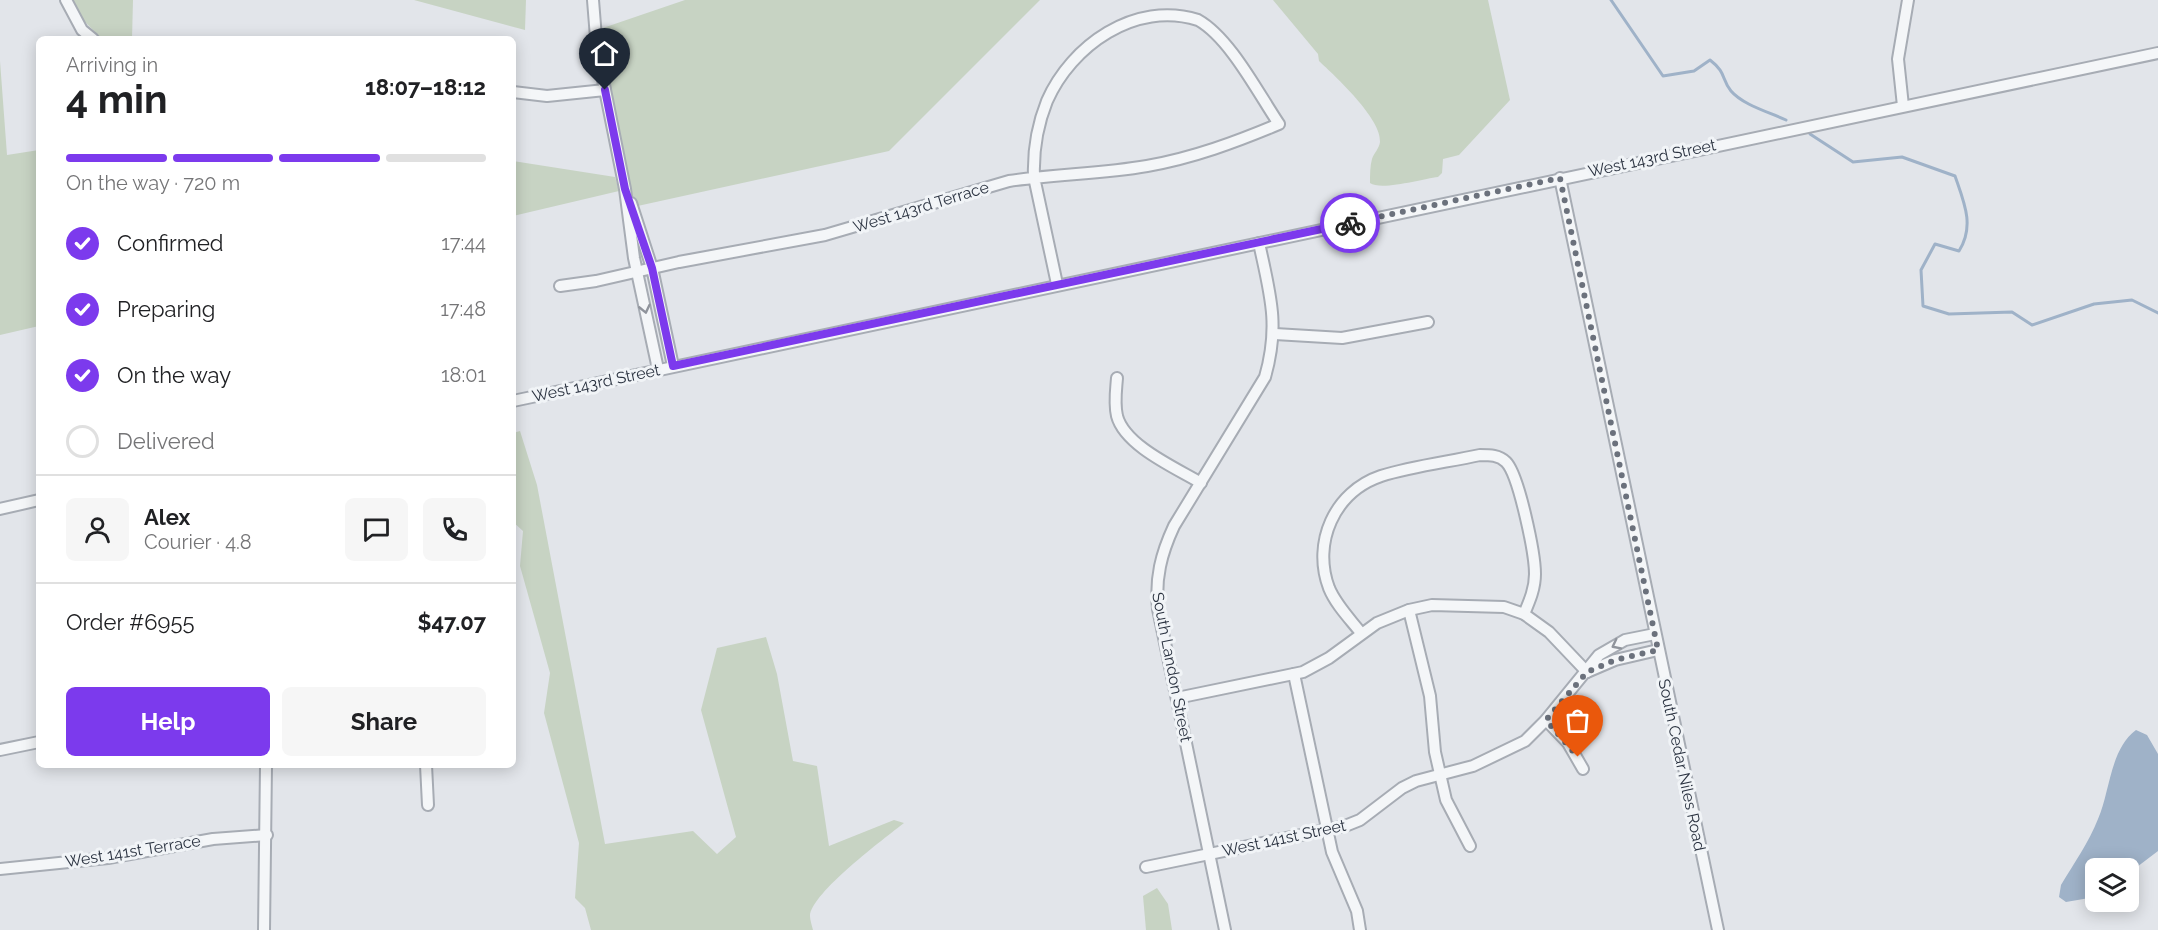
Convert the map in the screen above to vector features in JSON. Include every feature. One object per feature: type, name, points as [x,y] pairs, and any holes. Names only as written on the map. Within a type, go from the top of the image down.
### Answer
[{"type":"street","points":[[66,0],[82,30],[89,36]]},
{"type":"street","points":[[593,0],[594,31],[625,189],[637,273],[658,369]]},
{"type":"street","points":[[1903,106],[1898,59],[1908,0]]},
{"type":"street","points":[[1057,284],[1034,177],[1034,151],[1048,100],[1068,66],[1108,26],[1126,16],[1160,5]]},
{"type":"street","name":"West 143rd Terrace","points":[[560,286],[825,235],[980,188],[1034,177],[1113,170],[1167,162],[1218,148],[1279,124],[1217,36],[1189,16],[1160,5]]},
{"type":"street","name":"West 143rd Street","points":[[516,399],[2158,53]]},
{"type":"street","points":[[516,92],[547,96],[605,90]]},
{"type":"street","name":"South Cedar Niles Road","points":[[1560,178],[1718,930]]},
{"type":"street","points":[[625,189],[652,268],[673,366]]},
{"type":"street","name":"South Landon Street","points":[[1225,930],[1158,609],[1156,588],[1165,547],[1265,377],[1275,334],[1273,308],[1259,243]]},
{"type":"street","points":[[1275,334],[1342,338],[1428,322]]},
{"type":"street","points":[[1117,378],[1115,401],[1118,418],[1125,433],[1145,450],[1201,483]]},
{"type":"street","points":[[1361,633],[1336,601],[1325,575],[1323,546],[1335,511],[1354,490],[1381,476],[1480,455],[1493,455],[1504,460],[1516,478],[1535,574],[1534,591],[1524,614]]},
{"type":"street","points":[[0,509],[36,501]]},
{"type":"street","points":[[1177,698],[1294,674],[1317,666],[1361,633],[1393,615],[1409,610],[1458,604],[1504,607],[1524,614],[1549,633],[1587,672]]},
{"type":"street","points":[[1409,610],[1430,696],[1439,774],[1446,800],[1470,846]]},
{"type":"street","name":"West 141st Street","points":[[1146,867],[1327,830],[1360,820],[1402,788],[1439,774],[1473,766],[1524,741],[1546,720],[1599,655],[1615,645],[1655,634]]},
{"type":"street","name":"West 141st Street","points":[[1587,672],[1615,660],[1658,650]]},
{"type":"street","points":[[1294,674],[1332,852],[1357,911],[1360,930]]},
{"type":"street","points":[[1546,720],[1568,743],[1583,768]]},
{"type":"street","points":[[0,750],[36,743]]},
{"type":"street","points":[[264,930],[267,835],[266,768]]},
{"type":"street","points":[[426,768],[428,805]]},
{"type":"street","name":"West 141st Terrace","points":[[0,869],[108,858],[213,839],[267,835]]},
{"type":"green space","points":[[73,0],[133,0],[132,36],[99,36],[79,16]]},
{"type":"green space","points":[[414,0],[526,0],[525,30]]},
{"type":"green space","points":[[685,0],[1040,0],[889,151],[633,207],[594,31]]},
{"type":"green space","points":[[1273,0],[1488,0],[1510,100],[1459,155],[1443,159],[1442,173],[1438,177],[1383,186],[1370,183],[1372,159],[1380,142],[1374,122],[1356,98],[1319,61],[1318,54]]},
{"type":"green space","points":[[0,61],[7,155],[36,150],[36,327],[0,335]]},
{"type":"green space","points":[[516,161],[615,177],[619,191],[516,215]]},
{"type":"green space","points":[[520,431],[537,485],[605,844],[693,831],[717,854],[736,837],[701,710],[717,648],[766,637],[777,674],[793,761],[817,766],[829,846],[894,820],[904,823],[850,866],[822,894],[810,916],[813,930],[591,930],[585,908],[575,898],[579,843],[544,713],[550,673],[520,566],[523,531],[516,525],[516,432]]},
{"type":"green space","points":[[1157,888],[1168,904],[1172,930],[1146,930],[1143,896]]},
{"type":"water","points":[[2136,730],[2147,735],[2158,754],[2158,851],[2139,865],[2139,858],[2085,858],[2085,899],[2066,902],[2059,897],[2061,885],[2094,828],[2116,759],[2127,738]]},
{"type":"waterway","points":[[1611,0],[1663,76],[1694,71],[1710,60],[1719,69],[1728,87],[1736,96],[1786,120]]},
{"type":"waterway","points":[[1810,134],[1853,162],[1902,157],[1955,176],[1966,214],[1964,242],[1959,251],[1935,244],[1921,270],[1923,306],[1949,314],[2012,312],[2032,325],[2094,304],[2132,300],[2158,313]]},
{"type":"way so far","points":[[1350,223],[1560,178],[1658,650],[1627,656],[1587,672],[1546,720],[1578,757]]},
{"type":"route","points":[[605,90],[625,189],[652,268],[673,366],[1350,223]]}]
